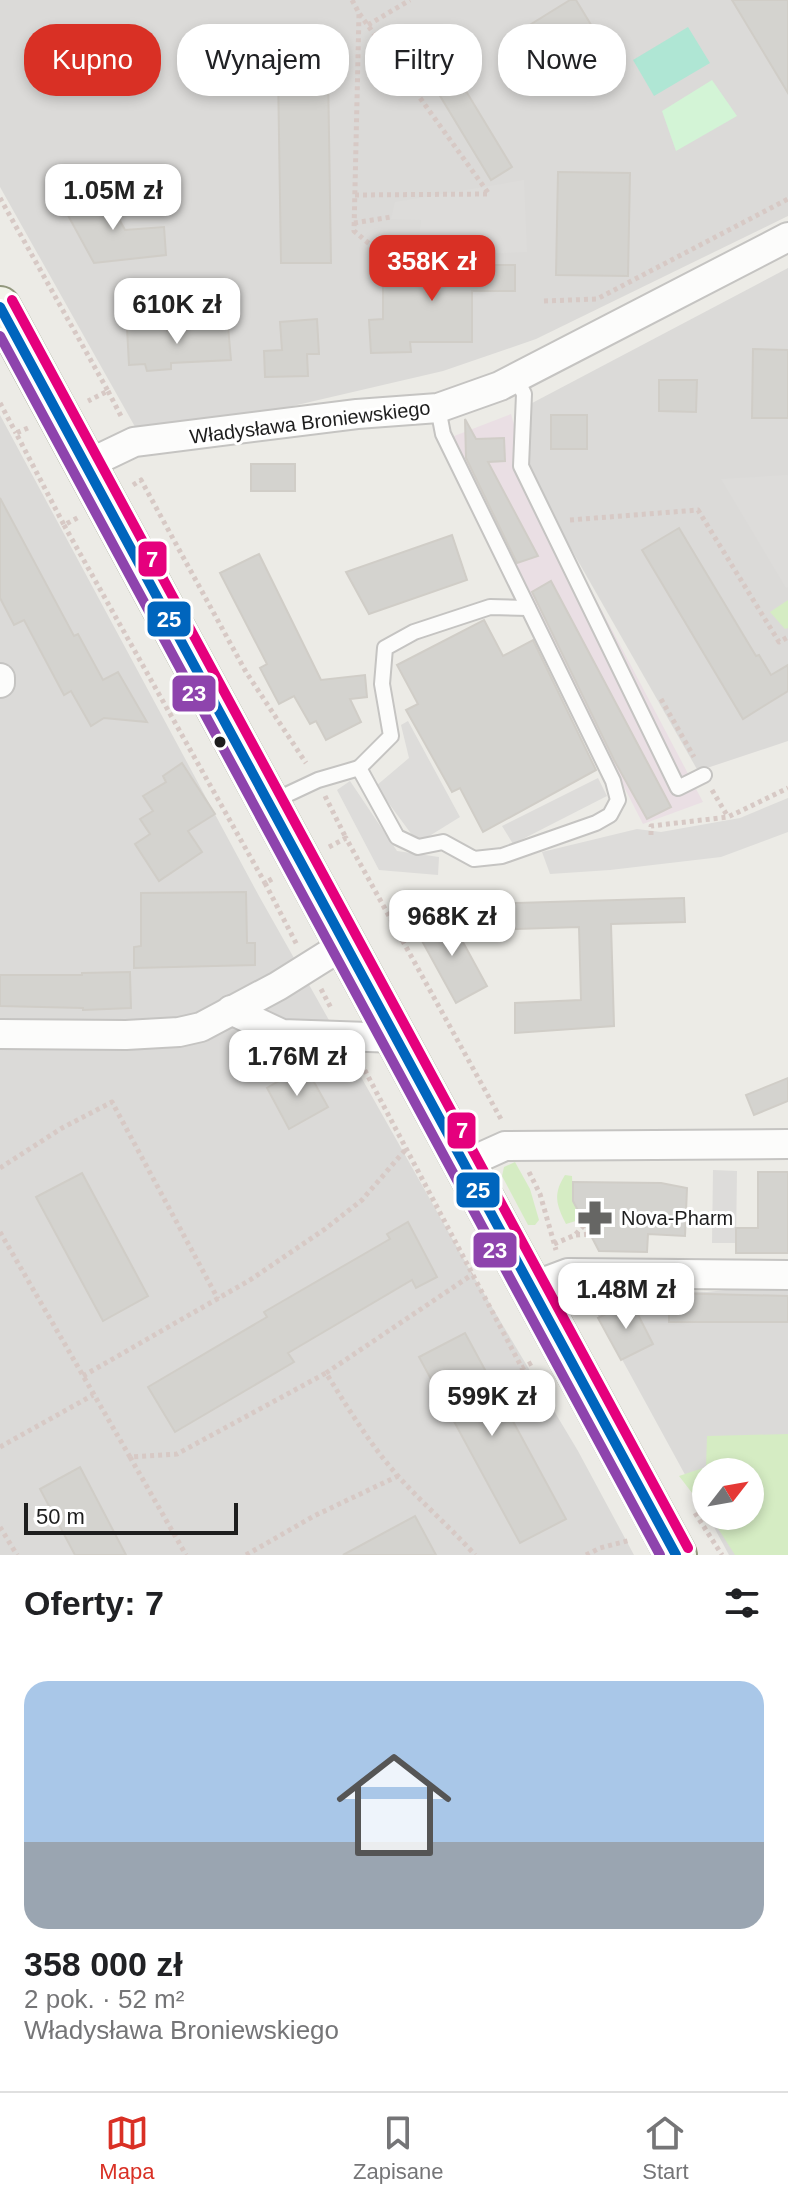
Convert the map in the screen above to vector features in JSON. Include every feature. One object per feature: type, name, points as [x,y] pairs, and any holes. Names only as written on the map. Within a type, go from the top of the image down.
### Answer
[{"type":"street","name":"Władysława Broniewskiego","points":[[86,465],[134,442],[357,414],[438,408],[516,378],[788,237]]},
{"type":"street","points":[[2,315],[676,1555]]},
{"type":"street","points":[[0,1034],[126,1035],[179,1032],[201,1027],[345,944]]},
{"type":"street","points":[[231,1010],[282,1034],[397,1038]]},
{"type":"street","points":[[465,1164],[505,1146],[788,1144]]},
{"type":"street","points":[[531,1287],[568,1273],[788,1275]]},
{"type":"lane","points":[[516,378],[524,394],[521,466],[562,554],[678,788],[704,775]]},
{"type":"lane","points":[[359,768],[397,837],[418,847],[443,842],[474,859],[502,856],[596,823],[610,815],[618,800],[613,781],[443,434],[438,408]]},
{"type":"lane","points":[[269,803],[318,780],[359,768],[391,736],[382,684],[385,648],[414,632],[490,607],[528,608]]},
{"type":"path","points":[[352,0],[367,24]]},
{"type":"path","points":[[370,24],[410,0]]},
{"type":"path","points":[[359,13],[354,231],[378,251],[389,251]]},
{"type":"path","points":[[355,195],[489,194],[419,96]]},
{"type":"path","points":[[0,198],[108,391],[59,415]]},
{"type":"path","points":[[544,301],[597,299],[788,199]]},
{"type":"path","points":[[354,223],[391,217]]},
{"type":"path","points":[[0,403],[16,433]]},
{"type":"path","points":[[561,521],[698,510],[779,642],[788,637]]},
{"type":"path","points":[[64,525],[265,883],[522,1368],[545,1356]]},
{"type":"path","points":[[651,835],[651,826],[728,817],[788,788]]},
{"type":"path","points":[[265,883],[346,838],[516,1146],[540,1194],[554,1244],[568,1273]]},
{"type":"path","points":[[0,1168],[62,1128],[112,1102],[218,1299]]},
{"type":"path","points":[[83,1376],[218,1299],[287,1254],[362,1200],[406,1149]]},
{"type":"path","points":[[575,1235],[585,1224]]},
{"type":"path","points":[[0,1232],[186,1555]]},
{"type":"path","points":[[554,1244],[575,1235],[590,1234]]},
{"type":"path","points":[[130,1457],[177,1454],[326,1373],[473,1274]]},
{"type":"path","points":[[326,1373],[366,1436],[398,1476],[475,1555]]},
{"type":"path","points":[[0,1447],[93,1395]]},
{"type":"path","points":[[246,1555],[314,1516],[398,1476]]},
{"type":"path","points":[[0,1527],[17,1555]]},
{"type":"path","points":[[586,1555],[600,1548],[640,1538]]},
{"type":"shaded area","points":[[0,0],[788,0],[788,216],[536,339],[443,371],[143,441],[0,187]]},
{"type":"shaded area","points":[[524,180],[527,252],[391,257],[388,244],[418,248],[421,220],[391,219],[395,202]]},
{"type":"shaded area","points":[[788,268],[788,741],[698,771],[522,463],[517,411]]},
{"type":"shaded area","points":[[511,414],[525,465],[703,802],[643,824],[559,661],[449,438]]},
{"type":"shaded area","points":[[0,415],[259,896],[471,1272],[578,1451],[634,1555],[0,1555]]},
{"type":"shaded area","points":[[788,475],[788,587],[786,588],[721,479]]},
{"type":"shaded area","points":[[408,721],[460,817],[418,843],[376,786],[409,758],[401,725]]},
{"type":"shaded area","points":[[598,778],[607,796],[513,844],[502,826]]},
{"type":"shaded area","points":[[350,781],[397,851],[439,857],[438,875],[379,870],[337,790]]},
{"type":"shaded area","points":[[788,798],[788,832],[721,857],[550,874],[542,852],[637,829],[661,832],[740,818]]},
{"type":"shaded area","points":[[713,1170],[737,1171],[736,1243],[712,1243]]},
{"type":"shaded area","points":[[788,1283],[788,1555],[729,1555],[716,1530],[764,1530],[764,1458],[692,1458],[692,1487],[583,1288],[707,1292]]},
{"type":"green space","points":[[688,27],[710,63],[654,96],[633,60]]},
{"type":"green space","points":[[712,80],[737,116],[676,151],[662,111]]},
{"type":"green space","points":[[788,600],[788,628],[785,629],[770,612]]},
{"type":"green space","points":[[515,1162],[530,1189],[539,1220],[535,1225],[528,1225],[502,1176],[504,1167]]},
{"type":"green space","points":[[565,1175],[572,1176],[573,1201],[582,1219],[566,1224],[557,1199]]},
{"type":"green space","points":[[788,1434],[788,1555],[735,1555],[719,1530],[764,1530],[764,1458],[706,1458],[707,1436]]},
{"type":"green space","points":[[692,1472],[692,1493],[679,1476]]},
{"type":"building","points":[[570,0],[576,0],[591,24],[531,24]]},
{"type":"building","points":[[732,0],[788,0],[788,93]]},
{"type":"building","points":[[278,96],[328,96],[331,263],[281,263]]},
{"type":"building","points":[[440,96],[469,96],[512,167],[491,180]]},
{"type":"building","points":[[558,172],[630,173],[628,276],[556,275]]},
{"type":"building","points":[[103,189],[125,230],[164,227],[166,255],[94,263],[65,210]]},
{"type":"building","points":[[383,261],[409,261],[409,265],[515,265],[515,291],[472,291],[472,342],[410,342],[411,352],[371,353],[369,320],[383,319]]},
{"type":"building","points":[[317,319],[319,354],[307,354],[308,376],[265,377],[264,351],[282,350],[280,322]]},
{"type":"building","points":[[167,326],[167,331],[228,326],[231,360],[171,363],[171,369],[147,371],[145,364],[129,365],[127,328]]},
{"type":"building","points":[[753,349],[788,350],[788,418],[752,418]]},
{"type":"building","points":[[659,380],[697,380],[696,412],[659,411]]},
{"type":"building","points":[[551,415],[587,415],[587,449],[551,449]]},
{"type":"building","points":[[465,419],[476,439],[504,438],[505,461],[488,462],[538,556],[517,563],[466,458]]},
{"type":"building","points":[[251,464],[295,464],[295,491],[251,491]]},
{"type":"building","points":[[0,498],[74,636],[78,634],[103,680],[118,672],[147,722],[104,718],[91,726],[71,691],[64,695],[24,620],[14,625],[0,598]]},
{"type":"building","points":[[679,528],[756,656],[759,655],[771,675],[788,665],[788,691],[743,719],[642,550]]},
{"type":"building","points":[[452,535],[467,580],[369,614],[346,572]]},
{"type":"building","points":[[259,554],[321,680],[365,675],[367,697],[350,699],[361,722],[326,740],[316,721],[310,724],[294,696],[279,704],[260,668],[267,664],[220,573]]},
{"type":"building","points":[[551,581],[671,807],[647,819],[614,760],[532,592]]},
{"type":"building","points":[[484,620],[503,656],[533,640],[596,770],[483,832],[460,788],[452,792],[406,710],[418,704],[397,665]]},
{"type":"building","points":[[182,763],[215,814],[188,831],[202,852],[159,881],[135,844],[150,834],[140,819],[153,811],[143,796],[166,782],[163,776]]},
{"type":"building","points":[[246,892],[247,943],[255,943],[255,965],[134,968],[134,947],[141,946],[141,893]]},
{"type":"building","points":[[684,898],[685,922],[611,924],[614,1026],[515,1033],[515,1003],[581,1000],[579,927],[483,930],[483,904]]},
{"type":"building","points":[[447,913],[487,986],[456,1003],[416,930]]},
{"type":"building","points":[[130,972],[131,1008],[83,1010],[0,1006],[0,975]]},
{"type":"building","points":[[305,1066],[328,1107],[289,1129],[267,1088]]},
{"type":"building","points":[[788,1078],[788,1101],[754,1115],[746,1095]]},
{"type":"building","points":[[758,1172],[788,1172],[788,1253],[736,1253],[736,1228],[758,1228]]},
{"type":"building","points":[[82,1173],[148,1296],[103,1321],[36,1197]]},
{"type":"building","points":[[573,1182],[661,1183],[687,1188],[685,1236],[648,1234],[647,1252],[599,1251],[573,1201]]},
{"type":"building","points":[[408,1222],[437,1277],[416,1288],[412,1280],[288,1353],[294,1362],[175,1432],[148,1387],[267,1317],[264,1312],[390,1239],[387,1234]]},
{"type":"building","points":[[669,1293],[788,1296],[788,1322],[669,1322]]},
{"type":"building","points":[[631,1301],[653,1344],[621,1360],[598,1318]]},
{"type":"building","points":[[465,1333],[566,1519],[520,1543],[419,1357]]},
{"type":"building","points":[[80,1467],[126,1555],[75,1555],[40,1489]]},
{"type":"building","points":[[415,1516],[436,1555],[343,1555]]},
{"type":"transit line","name":"7","points":[[12,300],[688,1548]]},
{"type":"transit line","name":"25","points":[[0,307],[676,1555]]},
{"type":"transit line","name":"23","points":[[0,336],[660,1555]]},
{"type":"place","name":"Nova-Pharm","points":[[595,1218]]}]
